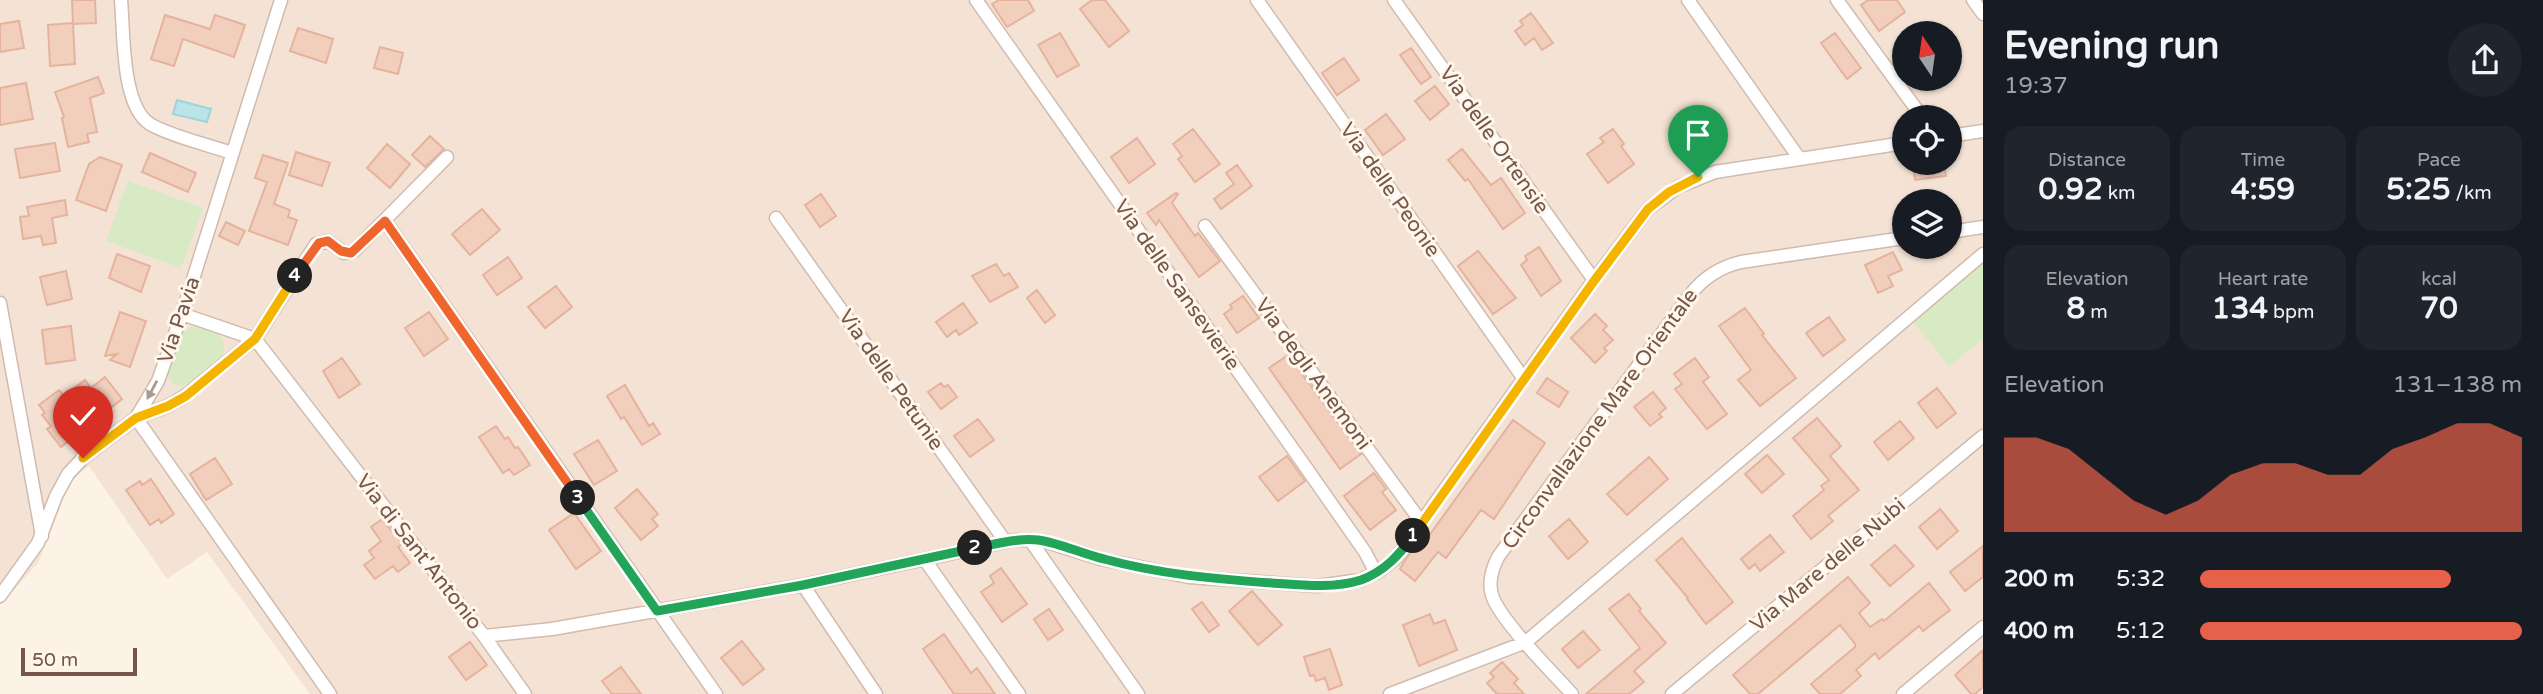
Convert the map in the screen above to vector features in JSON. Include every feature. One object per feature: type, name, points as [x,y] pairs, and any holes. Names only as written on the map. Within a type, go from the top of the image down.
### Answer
[{"type":"street","points":[[121,0],[130,89],[138,112],[147,122],[157,127],[232,153]]},
{"type":"street","name":"Via Pavia","points":[[0,596],[42,536],[56,496],[72,468],[136,418],[158,380],[182,314],[281,0]]},
{"type":"street","name":"Via delle Sansevierie","points":[[976,0],[1365,552],[1376,573]]},
{"type":"street","name":"Via delle Peonie","points":[[1257,0],[1524,379]]},
{"type":"street","name":"Via delle Ortensie","points":[[1394,0],[1594,281]]},
{"type":"street","points":[[1688,0],[1799,158]]},
{"type":"street","points":[[1837,0],[1913,105]]},
{"type":"street","points":[[1973,0],[1983,14]]},
{"type":"street","points":[[1962,134],[1983,131]]},
{"type":"street","name":"Via di Sant'Antonio","points":[[255,339],[484,636],[552,629],[803,585],[1005,541],[1044,541],[1119,563],[1202,579],[1325,586],[1354,582],[1376,573],[1396,558],[1648,209],[1678,187],[1715,172],[1892,144]]},
{"type":"street","points":[[330,694],[136,418],[180,400],[255,339],[316,244],[328,241],[341,251],[351,253],[447,157]]},
{"type":"street","name":"Via delle Petunie","points":[[776,218],[1005,541]]},
{"type":"street","points":[[385,221],[716,694]]},
{"type":"street","name":"Via degli Anemoni","points":[[1205,226],[1422,523]]},
{"type":"street","points":[[1962,230],[1983,227]]},
{"type":"street","name":"Circonvallazione Mare Orientale","points":[[1572,694],[1526,642],[1494,599],[1490,582],[1494,566],[1698,285],[1721,269],[1741,262],[1892,240]]},
{"type":"street","points":[[1390,694],[1526,642],[1983,254]]},
{"type":"street","points":[[0,303],[42,536]]},
{"type":"street","points":[[182,314],[255,339]]},
{"type":"street","name":"Via Mare delle Nubi","points":[[1672,694],[1983,436]]},
{"type":"street","points":[[1030,540],[1138,694]]},
{"type":"street","points":[[925,560],[1019,694]]},
{"type":"street","points":[[803,585],[876,694]]},
{"type":"street","points":[[1903,694],[1983,626]]},
{"type":"street","points":[[484,636],[525,694]]},
{"type":"shaded area","points":[[0,0],[1983,0],[1983,694],[310,694],[207,552],[167,579],[89,466],[71,480],[38,563],[0,605]]},
{"type":"green space","points":[[128,181],[203,208],[181,268],[106,241]]},
{"type":"green space","points":[[1983,260],[1983,339],[1949,366],[1913,321]]},
{"type":"green space","points":[[198,325],[215,332],[223,341],[224,352],[219,362],[198,380],[185,385],[174,385],[167,374],[176,344],[185,331]]},
{"type":"water","points":[[177,100],[211,109],[207,122],[173,114]]},
{"type":"building","points":[[72,0],[95,0],[96,23],[73,24]]},
{"type":"building","points":[[999,0],[1028,0],[1034,11],[1007,27],[992,4]]},
{"type":"building","points":[[1092,0],[1105,0],[1129,31],[1109,47],[1080,9]]},
{"type":"building","points":[[1868,0],[1897,0],[1905,12],[1879,31],[1861,5]]},
{"type":"building","points":[[1531,13],[1553,43],[1542,50],[1534,38],[1525,45],[1515,31],[1523,25],[1520,21]]},
{"type":"building","points":[[165,15],[210,29],[215,15],[245,25],[234,57],[183,39],[174,66],[151,59]]},
{"type":"building","points":[[19,21],[24,48],[0,52],[0,24]]},
{"type":"building","points":[[73,23],[75,64],[50,66],[48,25]]},
{"type":"building","points":[[298,28],[333,39],[326,63],[290,51]]},
{"type":"building","points":[[1060,33],[1079,65],[1057,77],[1038,45]]},
{"type":"building","points":[[1835,33],[1861,68],[1847,79],[1821,43]]},
{"type":"building","points":[[380,47],[403,53],[398,74],[374,68]]},
{"type":"building","points":[[1411,48],[1431,77],[1421,84],[1400,55]]},
{"type":"building","points":[[1344,58],[1359,80],[1337,95],[1322,73]]},
{"type":"building","points":[[98,77],[104,93],[90,98],[97,132],[87,134],[89,142],[68,147],[62,118],[64,117],[55,92]]},
{"type":"building","points":[[26,83],[33,119],[0,125],[0,88]]},
{"type":"building","points":[[1435,86],[1449,104],[1430,120],[1415,101]]},
{"type":"building","points":[[1386,114],[1405,139],[1383,155],[1365,130]]},
{"type":"building","points":[[1193,129],[1220,164],[1195,182],[1178,159],[1182,156],[1173,144]]},
{"type":"building","points":[[1613,129],[1634,164],[1608,183],[1587,154],[1604,142],[1600,138]]},
{"type":"building","points":[[430,136],[444,149],[425,167],[412,155]]},
{"type":"building","points":[[1137,138],[1155,164],[1129,183],[1111,157]]},
{"type":"building","points":[[55,143],[60,171],[20,178],[15,149]]},
{"type":"building","points":[[387,144],[410,164],[390,188],[367,168]]},
{"type":"building","points":[[1462,149],[1491,185],[1501,178],[1525,213],[1503,229],[1468,179],[1465,181],[1448,160]]},
{"type":"building","points":[[296,152],[330,163],[322,186],[289,175]]},
{"type":"building","points":[[150,153],[196,173],[188,192],[142,172]]},
{"type":"building","points":[[263,155],[288,163],[274,204],[290,210],[288,217],[297,220],[288,245],[249,231],[267,182],[255,178]]},
{"type":"building","points":[[100,157],[122,165],[106,211],[76,200],[89,164]]},
{"type":"building","points":[[1237,165],[1252,186],[1221,209],[1214,199],[1234,184],[1226,173]]},
{"type":"building","points":[[1914,175],[1946,176],[1915,180]]},
{"type":"building","points":[[821,194],[836,216],[820,227],[805,205]]},
{"type":"building","points":[[1178,194],[1172,203],[1195,236],[1198,233],[1220,261],[1199,277],[1159,220],[1156,225],[1147,213]]},
{"type":"building","points":[[65,200],[67,215],[52,218],[56,243],[43,245],[41,236],[23,239],[20,217],[29,216],[27,207]]},
{"type":"building","points":[[482,209],[500,230],[470,255],[452,234]]},
{"type":"building","points":[[226,222],[245,231],[238,245],[219,236]]},
{"type":"building","points":[[1539,247],[1561,281],[1541,296],[1521,265],[1527,260],[1525,256]]},
{"type":"building","points":[[1478,251],[1516,298],[1493,314],[1458,266]]},
{"type":"building","points":[[1892,252],[1892,259],[1896,259],[1902,270],[1888,276],[1893,286],[1878,293],[1865,265]]},
{"type":"building","points":[[117,254],[150,266],[141,292],[109,278]]},
{"type":"building","points":[[508,257],[522,278],[497,295],[483,275]]},
{"type":"building","points":[[996,264],[1004,276],[1009,273],[1018,287],[990,302],[972,276]]},
{"type":"building","points":[[66,271],[72,299],[47,305],[40,277]]},
{"type":"building","points":[[556,286],[572,307],[545,328],[528,307]]},
{"type":"building","points":[[1037,290],[1055,315],[1045,323],[1027,298]]},
{"type":"building","points":[[1243,296],[1259,318],[1237,333],[1224,314],[1232,308],[1230,305]]},
{"type":"building","points":[[963,303],[977,323],[959,335],[956,330],[947,337],[936,322]]},
{"type":"building","points":[[1745,308],[1764,334],[1762,335],[1796,378],[1760,406],[1738,380],[1751,370],[1719,326]]},
{"type":"building","points":[[120,312],[146,321],[130,367],[110,360],[117,354],[105,356]]},
{"type":"building","points":[[429,312],[448,339],[424,356],[405,328]]},
{"type":"building","points":[[1595,314],[1607,326],[1603,330],[1613,340],[1604,348],[1607,351],[1595,363],[1571,338]]},
{"type":"building","points":[[1829,317],[1845,340],[1823,356],[1806,333]]},
{"type":"building","points":[[71,326],[75,360],[46,364],[42,330]]},
{"type":"building","points":[[1288,355],[1361,454],[1340,469],[1269,368]]},
{"type":"building","points":[[342,358],[360,384],[339,398],[323,371]]},
{"type":"building","points":[[1695,358],[1709,377],[1703,382],[1727,414],[1707,429],[1675,389],[1682,384],[1674,374]]},
{"type":"building","points":[[105,377],[122,399],[61,447],[47,429],[51,426],[42,415],[45,413],[39,405],[59,390],[64,396],[85,380],[91,388]]},
{"type":"building","points":[[1547,378],[1568,392],[1559,407],[1537,393]]},
{"type":"building","points":[[941,383],[944,387],[948,385],[957,397],[941,409],[928,392]]},
{"type":"building","points":[[625,385],[649,426],[653,423],[660,434],[642,445],[607,396]]},
{"type":"building","points":[[1937,388],[1956,413],[1937,428],[1918,403]]},
{"type":"building","points":[[1653,392],[1666,408],[1659,414],[1662,417],[1650,426],[1634,407]]},
{"type":"building","points":[[1817,418],[1841,446],[1830,456],[1859,490],[1828,516],[1833,521],[1811,539],[1793,516],[1824,490],[1821,486],[1829,480],[1793,438]]},
{"type":"building","points":[[978,419],[994,440],[970,457],[954,436]]},
{"type":"building","points":[[1513,420],[1545,443],[1494,519],[1481,510],[1446,558],[1438,552],[1415,581],[1400,569],[1405,560],[1413,549],[1417,552]]},
{"type":"building","points":[[1900,421],[1914,438],[1888,460],[1874,442]]},
{"type":"building","points":[[496,426],[505,439],[508,437],[515,448],[518,447],[530,465],[514,475],[509,469],[503,473],[479,437]]},
{"type":"building","points":[[598,440],[617,471],[594,485],[574,454]]},
{"type":"building","points":[[1767,455],[1784,474],[1762,493],[1745,474]]},
{"type":"building","points":[[1287,456],[1305,481],[1278,501],[1259,477]]},
{"type":"building","points":[[1649,457],[1668,479],[1627,515],[1607,494]]},
{"type":"building","points":[[215,458],[232,484],[206,500],[190,474]]},
{"type":"building","points":[[1374,473],[1386,489],[1382,492],[1396,510],[1370,530],[1344,496]]},
{"type":"building","points":[[151,479],[174,514],[161,523],[159,519],[150,525],[126,490],[140,481],[142,485]]},
{"type":"building","points":[[637,489],[658,514],[652,519],[658,526],[641,540],[615,508]]},
{"type":"building","points":[[1940,509],[1958,531],[1937,549],[1919,527]]},
{"type":"building","points":[[574,513],[601,551],[576,569],[549,530]]},
{"type":"building","points":[[382,519],[402,544],[398,547],[410,563],[398,572],[393,566],[375,579],[364,565],[374,558],[369,551],[381,541],[371,527]]},
{"type":"building","points":[[1569,519],[1588,542],[1568,559],[1549,536]]},
{"type":"building","points":[[1770,535],[1784,552],[1760,571],[1755,564],[1749,569],[1741,559]]},
{"type":"building","points":[[1682,538],[1733,602],[1706,624],[1656,560]]},
{"type":"building","points":[[1895,545],[1914,566],[1890,586],[1871,565]]},
{"type":"building","points":[[1983,546],[1983,577],[1965,591],[1950,572]]},
{"type":"building","points":[[1001,568],[1027,604],[1002,622],[981,592],[994,583],[990,576]]},
{"type":"building","points":[[1848,577],[1870,603],[1859,613],[1870,627],[1882,619],[1884,621],[1929,583],[1950,610],[1923,631],[1919,626],[1879,659],[1875,653],[1856,670],[1861,676],[1840,694],[1820,694],[1811,684],[1855,647],[1840,625],[1758,694],[1750,694],[1733,675]]},
{"type":"building","points":[[1252,591],[1282,625],[1258,645],[1229,611]]},
{"type":"building","points":[[1629,594],[1641,609],[1639,611],[1666,643],[1634,671],[1644,682],[1629,694],[1586,694],[1640,648],[1609,609]]},
{"type":"building","points":[[1202,602],[1219,625],[1209,632],[1192,609]]},
{"type":"building","points":[[1049,609],[1063,630],[1048,640],[1034,619]]},
{"type":"building","points":[[1430,614],[1434,624],[1445,620],[1457,650],[1419,666],[1403,625]]},
{"type":"building","points":[[1583,631],[1600,650],[1578,668],[1562,649]]},
{"type":"building","points":[[944,634],[971,673],[977,668],[995,694],[954,694],[923,649]]},
{"type":"building","points":[[742,641],[764,669],[743,685],[721,658]]},
{"type":"building","points":[[470,642],[487,665],[466,680],[449,657]]},
{"type":"building","points":[[1330,649],[1342,685],[1329,690],[1325,678],[1316,681],[1314,675],[1310,676],[1304,657]]},
{"type":"building","points":[[1983,650],[1983,687],[1971,694],[1955,675]]},
{"type":"building","points":[[1502,662],[1518,679],[1514,683],[1524,694],[1497,694],[1487,683],[1494,677],[1490,673]]},
{"type":"building","points":[[621,667],[641,694],[612,694],[602,681]]},
{"type":"route","points":[[83,458],[136,418],[186,396],[255,339],[316,244],[328,241],[341,251],[351,253],[385,221],[657,611],[803,585],[1010,540],[1044,541],[1101,559],[1202,579],[1332,586],[1361,580],[1396,558],[1648,209],[1669,192],[1698,177]]}]
